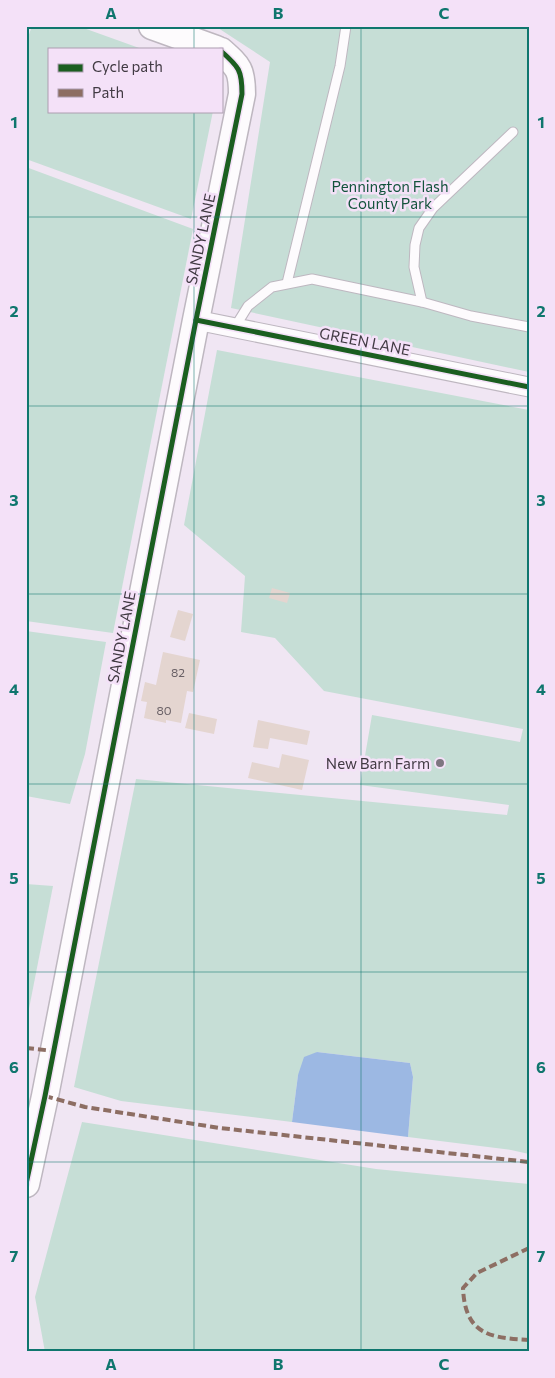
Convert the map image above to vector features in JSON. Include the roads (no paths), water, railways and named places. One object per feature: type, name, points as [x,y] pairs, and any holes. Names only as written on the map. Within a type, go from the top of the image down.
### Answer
[{"type":"street","points":[[152,26],[213,48]]},
{"type":"street","name":"SANDY LANE","points":[[26,1184],[45,1096],[196,320],[242,94],[242,77],[236,64],[222,52]]},
{"type":"street","name":"GREEN LANE","points":[[196,320],[529,386]]},
{"type":"lane","points":[[287,283],[340,66],[346,26]]},
{"type":"lane","points":[[422,302],[414,267],[415,245],[419,228],[434,208],[513,132]]},
{"type":"lane","points":[[235,327],[251,303],[272,287],[312,279],[422,302],[471,316],[529,327]]},
{"type":"water","points":[[317,1052],[410,1063],[413,1077],[408,1137],[292,1122],[298,1075],[304,1057]]},
{"type":"place","name":"New Barn Farm","points":[[440,763]]},
{"type":"park label","name":"Pennington Flash County Park","points":[[390,194]]}]
